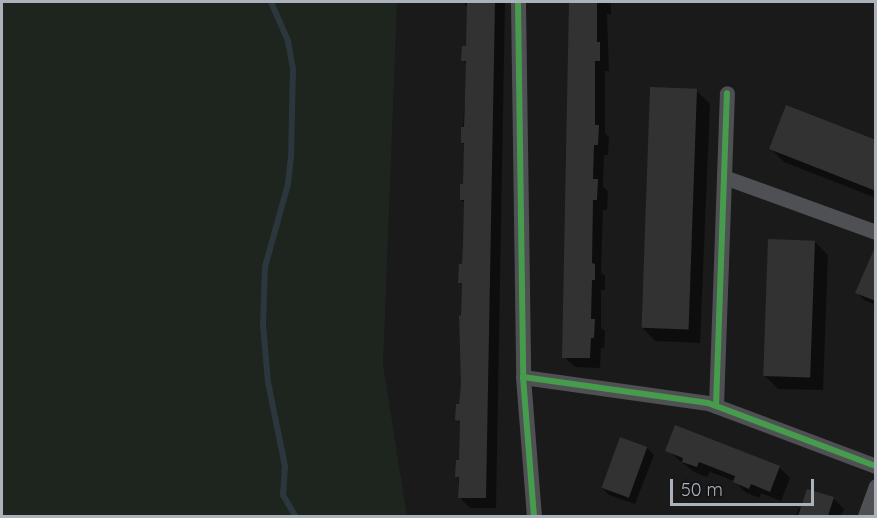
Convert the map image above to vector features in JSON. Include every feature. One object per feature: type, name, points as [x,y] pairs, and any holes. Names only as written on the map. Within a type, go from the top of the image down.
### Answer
[{"type":"street","points":[[518,2],[522,377],[534,516]]},
{"type":"street","points":[[716,406],[727,93]]},
{"type":"street","points":[[724,177],[876,232]]},
{"type":"street","points":[[522,377],[716,406],[876,466]]},
{"type":"street","points":[[865,516],[876,486]]},
{"type":"shaded area","points":[[2,2],[397,2],[383,365],[407,516],[2,516]]},
{"type":"building","points":[[467,2],[495,2],[486,498],[458,498],[459,477],[455,477],[456,460],[459,460],[460,421],[455,420],[461,384],[459,315],[461,316],[462,283],[458,283],[459,264],[462,264],[464,200],[460,200],[460,184],[463,184],[464,143],[461,143],[461,127],[464,127],[466,61],[461,61],[462,46],[466,46]]},
{"type":"building","points":[[569,2],[597,2],[597,42],[600,42],[600,61],[595,61],[595,125],[599,125],[598,145],[594,145],[593,179],[598,179],[597,200],[593,200],[592,263],[595,264],[595,280],[592,280],[591,319],[595,319],[590,358],[562,358]]},
{"type":"building","points":[[650,87],[697,89],[689,329],[642,328]]},
{"type":"building","points":[[786,105],[876,140],[876,191],[769,149]]},
{"type":"building","points":[[768,239],[815,241],[810,378],[763,376]]},
{"type":"building","points":[[876,245],[876,301],[855,293]]},
{"type":"building","points":[[675,425],[780,466],[770,492],[751,484],[749,489],[733,482],[735,476],[699,462],[697,467],[682,462],[683,458],[665,451]]},
{"type":"building","points":[[620,437],[647,447],[629,498],[602,488]]},
{"type":"building","points":[[807,489],[834,497],[828,516],[798,516]]},
{"type":"waterway","points":[[271,2],[288,41],[293,69],[291,156],[288,184],[265,267],[263,324],[268,382],[285,466],[283,495],[295,516]]},
{"type":"cycle path","points":[[518,2],[523,377],[534,516]]},
{"type":"cycle path","points":[[716,406],[727,93]]},
{"type":"cycle path","points":[[523,377],[708,403],[876,466]]}]
